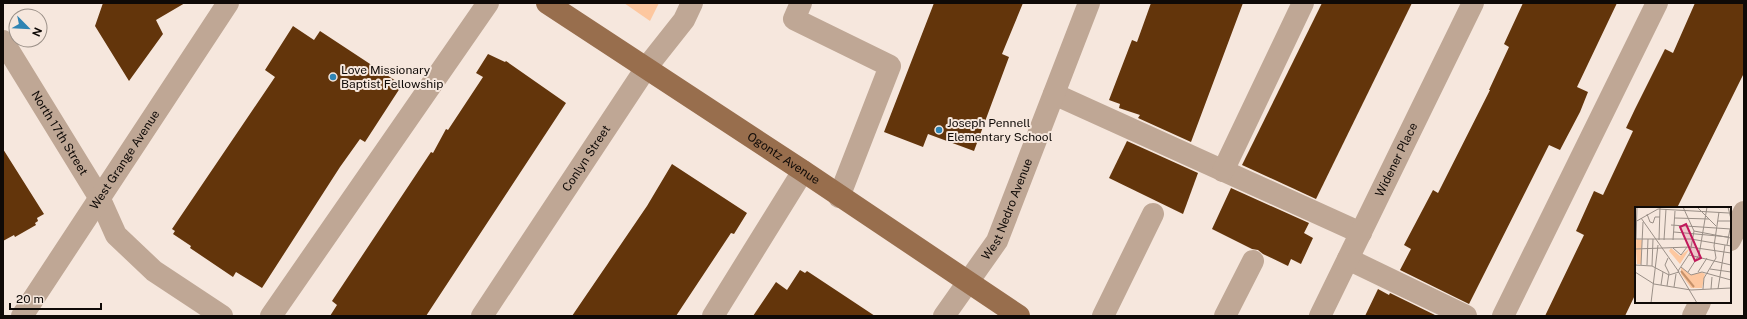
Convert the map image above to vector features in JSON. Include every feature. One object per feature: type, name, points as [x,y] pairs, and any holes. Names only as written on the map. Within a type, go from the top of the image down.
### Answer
[{"type":"main road","name":"Ogontz Avenue","points":[[547,3],[803,171],[1019,316]]},
{"type":"street","points":[[271,316],[488,3]]},
{"type":"street","name":"Conlyn Street","points":[[482,316],[646,68],[684,20],[692,3]]},
{"type":"street","points":[[801,3],[794,19],[890,66],[839,196]]},
{"type":"street","name":"West Nedro Avenue","points":[[944,316],[967,281],[997,241],[1089,3]]},
{"type":"street","points":[[1223,171],[1303,3]]},
{"type":"street","name":"Widener Place","points":[[1320,316],[1473,3]]},
{"type":"street","points":[[1503,316],[1657,3]]},
{"type":"street","name":"West Grange Avenue","points":[[22,316],[223,6]]},
{"type":"street","name":"North 17th Street","points":[[3,41],[99,196],[116,235],[154,271],[222,316]]},
{"type":"street","points":[[1054,94],[1361,233]]},
{"type":"street","points":[[713,316],[803,171]]},
{"type":"street","points":[[1731,238],[1744,212]]},
{"type":"street","points":[[1103,316],[1153,214]]},
{"type":"street","points":[[1348,259],[1466,316]]},
{"type":"street","points":[[1225,316],[1253,261]]},
{"type":"street","points":[[1693,316],[1700,303]]},
{"type":"shaded area","points":[[624,3],[659,3],[650,21]]},
{"type":"building","points":[[103,3],[185,3],[156,20],[163,34],[129,81],[95,26]]},
{"type":"building","points":[[934,3],[1023,3],[1002,54],[1009,57],[974,151],[928,134],[923,147],[884,132]]},
{"type":"building","points":[[1151,3],[1243,3],[1191,142],[1138,118],[1140,115],[1119,108],[1120,104],[1109,100],[1132,40],[1137,42]]},
{"type":"building","points":[[1322,3],[1412,3],[1316,199],[1242,165]]},
{"type":"building","points":[[1523,3],[1617,3],[1577,87],[1588,92],[1580,112],[1560,150],[1549,145],[1469,304],[1400,270],[1411,249],[1404,245],[1433,190],[1438,193],[1490,90],[1509,47],[1504,44]]},
{"type":"building","points":[[1695,3],[1744,3],[1744,73],[1677,207],[1635,207],[1635,295],[1625,316],[1545,316],[1584,235],[1576,231],[1594,191],[1603,195],[1633,131],[1626,128],[1635,109],[1665,49],[1673,53]]},
{"type":"building","points":[[293,26],[314,40],[320,31],[402,85],[365,142],[360,139],[340,167],[262,288],[236,272],[233,277],[190,248],[191,246],[173,234],[175,231],[172,229],[275,77],[265,70]]},
{"type":"building","points":[[488,54],[505,62],[506,61],[566,103],[426,316],[330,316],[337,305],[332,301],[431,152],[433,153],[446,129],[448,130],[483,77],[476,73]]},
{"type":"building","points":[[1127,141],[1198,173],[1183,214],[1109,178]]},
{"type":"building","points":[[3,149],[44,214],[37,218],[38,221],[35,223],[36,225],[15,237],[14,235],[3,241]]},
{"type":"building","points":[[672,164],[747,213],[734,234],[731,233],[676,316],[572,316],[647,206]]},
{"type":"building","points":[[1231,188],[1309,223],[1304,233],[1313,238],[1301,264],[1291,259],[1288,266],[1258,250],[1252,249],[1212,229]]},
{"type":"building","points":[[800,270],[805,273],[807,271],[875,316],[753,316],[776,282],[787,290]]},
{"type":"building","points":[[1378,289],[1389,295],[1390,293],[1437,316],[1365,316]]},
{"type":"place","name":"Love Missionary Baptist Fellowship","points":[[333,77]]},
{"type":"place","name":"Joseph Pennell Elementary School","points":[[939,130]]}]
